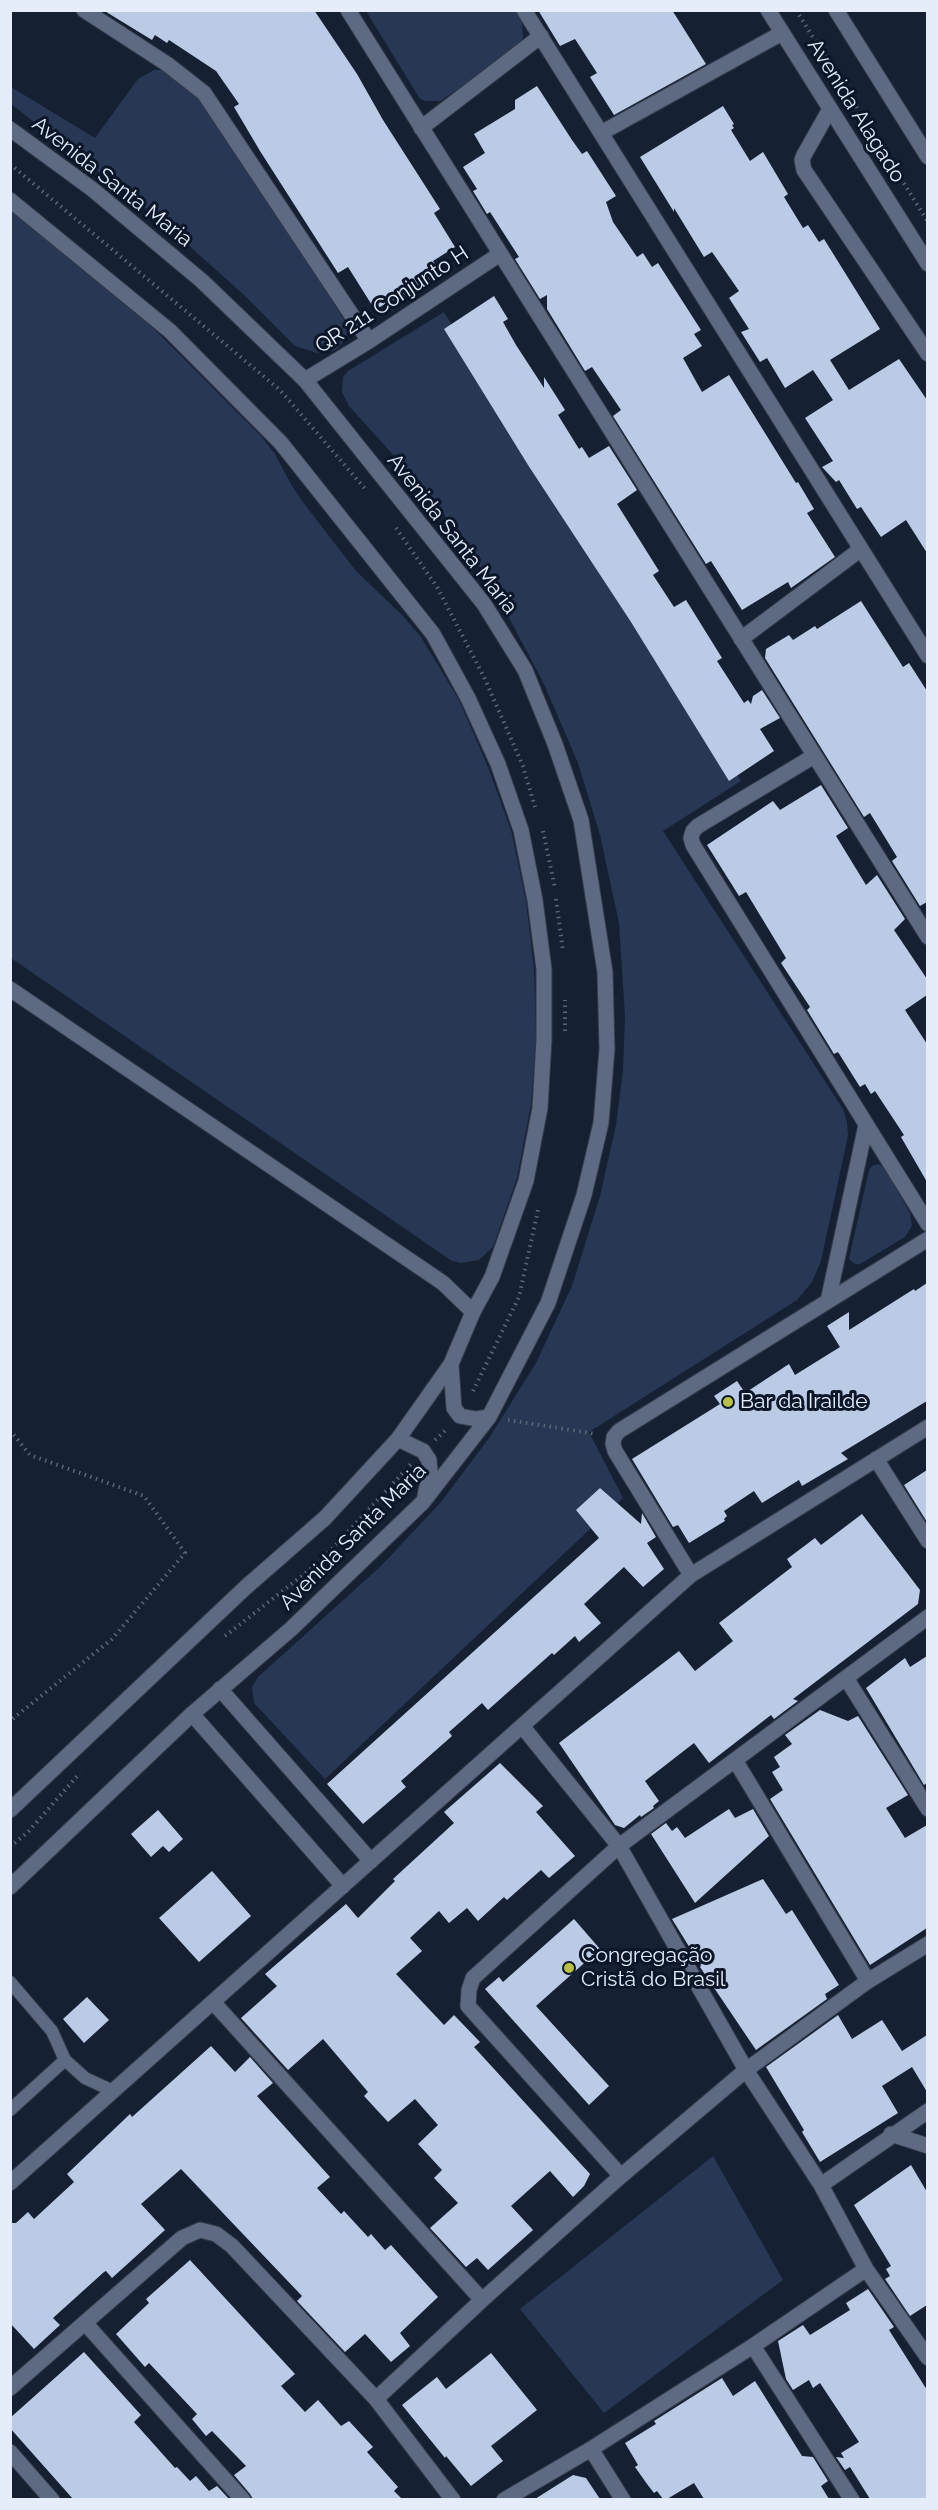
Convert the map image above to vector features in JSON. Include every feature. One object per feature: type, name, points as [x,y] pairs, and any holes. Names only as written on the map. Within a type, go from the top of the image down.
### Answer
[{"type":"street","points":[[84,10],[167,64],[204,93],[369,341]]},
{"type":"street","points":[[348,10],[927,937]]},
{"type":"street","points":[[524,10],[927,656]]},
{"type":"street","name":"Avenida Alagado","points":[[768,10],[927,264]]},
{"type":"street","name":"Avenida Alagado","points":[[836,10],[927,157]]},
{"type":"street","points":[[601,133],[782,33]]},
{"type":"street","points":[[422,128],[541,36]]},
{"type":"street","points":[[830,109],[804,155],[802,160],[804,170],[927,354]]},
{"type":"street","name":"Avenida Santa Maria","points":[[10,129],[92,189],[202,281],[305,380],[484,604],[525,670],[555,744],[581,820],[605,972],[607,1049],[601,1123],[584,1195],[548,1303],[489,1417],[423,1502],[291,1629],[192,1714],[10,1887]]},
{"type":"street","name":"Avenida Santa Maria","points":[[10,200],[170,330],[281,443],[434,634],[468,698],[498,764],[521,830],[535,900],[544,969],[544,1040],[540,1108],[526,1181],[492,1277],[473,1312],[451,1364],[398,1439],[325,1518],[246,1587],[10,1810]]},
{"type":"street","name":"QR 211 Conjunto H","points":[[305,380],[369,341],[500,254]]},
{"type":"street","points":[[741,639],[861,549]]},
{"type":"street","points":[[814,756],[698,826],[691,838],[693,845],[927,1224]]},
{"type":"street","points":[[10,989],[443,1283],[473,1312]]},
{"type":"street","points":[[828,1301],[866,1125]]},
{"type":"street","points":[[691,1575],[615,1451],[614,1437],[629,1425],[927,1239]]},
{"type":"street","points":[[451,1364],[454,1408],[460,1416],[476,1419],[489,1417]]},
{"type":"street","points":[[10,2182],[691,1575],[927,1427]]},
{"type":"street","points":[[398,1439],[423,1451],[429,1460],[430,1471],[423,1502]]},
{"type":"street","points":[[876,1459],[927,1541]]},
{"type":"street","points":[[621,2176],[468,2006],[473,1977],[619,1846],[927,1617]]},
{"type":"street","points":[[846,1678],[927,1809]]},
{"type":"street","points":[[220,1689],[371,1861]]},
{"type":"street","points":[[192,1714],[343,1886]]},
{"type":"street","points":[[522,1726],[619,1846],[746,2070],[821,2185],[866,2269],[927,2357]]},
{"type":"street","points":[[735,1760],[868,1981]]},
{"type":"street","points":[[376,2399],[482,2300],[621,2176],[746,2070],[868,1981],[927,1944]]},
{"type":"street","points":[[213,2002],[482,2300]]},
{"type":"street","points":[[821,2185],[927,2111]]},
{"type":"street","points":[[891,2134],[927,2146]]},
{"type":"street","points":[[10,2388],[182,2238],[200,2230],[216,2234],[231,2246],[376,2399],[453,2499]]},
{"type":"street","points":[[504,2499],[591,2449],[753,2346],[866,2269]]},
{"type":"street","points":[[86,2324],[243,2499]]},
{"type":"street","points":[[753,2346],[852,2499]]},
{"type":"street","points":[[591,2449],[623,2499]]},
{"type":"street","points":[[10,2452],[52,2499]]},
{"type":"lane","points":[[10,1982],[52,2031],[64,2060],[85,2078],[113,2091]]},
{"type":"lane","points":[[10,2110],[64,2060]]},
{"type":"path","points":[[796,10],[927,222]]},
{"type":"path","points":[[10,164],[280,390],[372,498]]},
{"type":"path","points":[[393,525],[437,587],[484,677],[523,766],[537,811]]},
{"type":"path","points":[[540,822],[547,844],[562,931],[563,952]]},
{"type":"path","points":[[565,996],[565,1039]]},
{"type":"path","points":[[222,1639],[321,1561],[423,1451],[460,1416],[519,1297],[539,1207]]},
{"type":"path","points":[[489,1417],[614,1437]]},
{"type":"path","points":[[10,1430],[30,1455],[144,1496],[185,1553],[112,1639],[10,1721]]},
{"type":"path","points":[[10,1847],[28,1832],[85,1768]]},
{"type":"shaded area","points":[[366,11],[516,11],[522,20],[523,38],[520,47],[440,101],[426,101],[420,99]]},
{"type":"shaded area","points":[[154,70],[163,70],[179,79],[213,114],[345,321],[347,334],[336,350],[317,353],[295,346],[244,295],[156,216],[11,104],[11,87],[95,138],[138,79]]},
{"type":"shaded area","points":[[11,211],[153,328],[261,436],[275,454],[306,506],[356,571],[402,615],[421,637],[459,700],[488,767],[511,830],[526,901],[534,970],[536,1039],[531,1104],[517,1178],[493,1247],[479,1260],[461,1263],[452,1261],[11,958]]},
{"type":"shaded area","points":[[444,312],[741,781],[663,831],[843,1109],[848,1136],[821,1261],[812,1282],[797,1300],[589,1432],[623,1498],[325,1779],[254,1703],[252,1687],[258,1677],[381,1566],[441,1502],[489,1438],[536,1363],[572,1286],[600,1196],[616,1125],[623,1070],[625,1017],[619,923],[600,835],[578,763],[543,682],[490,582],[434,500],[349,406],[342,392],[343,377],[348,371]]},
{"type":"shaded area","points":[[878,1164],[884,1167],[910,1213],[912,1226],[905,1237],[860,1264],[855,1264],[849,1259],[869,1170]]},
{"type":"shaded area","points":[[713,2156],[783,2280],[604,2413],[520,2309]]},
{"type":"building","points":[[103,10],[314,10],[357,74],[383,120],[440,209],[434,213],[455,247],[433,261],[440,273],[395,301],[393,299],[375,310],[348,267],[338,273],[260,151],[234,107],[239,104],[216,71],[169,40],[167,43],[155,35],[152,40]]},
{"type":"building","points":[[538,10],[672,10],[706,64],[614,115],[590,77],[597,73],[575,39],[560,46]]},
{"type":"building","points":[[537,86],[582,154],[587,151],[616,196],[606,202],[613,222],[637,257],[643,253],[652,267],[658,263],[701,330],[694,334],[702,346],[683,358],[702,392],[729,375],[814,509],[807,513],[835,557],[791,588],[788,582],[742,610],[711,561],[706,564],[613,416],[621,410],[592,367],[585,371],[547,309],[547,295],[540,299],[515,259],[519,257],[490,212],[487,214],[473,191],[477,189],[463,167],[485,153],[474,134],[515,109],[515,100]]},
{"type":"building","points":[[723,106],[734,124],[731,130],[750,161],[763,152],[788,194],[784,197],[803,228],[808,225],[819,242],[824,239],[880,329],[830,360],[849,390],[899,359],[927,400],[927,553],[906,520],[881,537],[861,507],[857,509],[839,480],[836,482],[822,467],[833,461],[805,418],[833,400],[813,370],[785,388],[767,358],[760,362],[741,332],[749,329],[729,298],[739,291],[712,252],[704,257],[640,157]]},
{"type":"building","points":[[494,296],[508,319],[503,322],[516,345],[544,388],[544,377],[565,410],[558,415],[579,449],[582,447],[589,458],[609,446],[637,490],[617,504],[659,571],[653,575],[674,607],[686,600],[722,658],[717,661],[744,703],[748,700],[751,704],[753,696],[762,690],[780,718],[760,729],[774,751],[729,781],[631,622],[528,465],[444,329]]},
{"type":"building","points":[[861,601],[903,667],[909,663],[927,691],[927,902],[920,906],[892,861],[897,857],[870,813],[864,817],[765,658],[766,649],[789,635],[793,640],[815,626],[817,629]]},
{"type":"building","points":[[821,785],[848,828],[836,836],[866,885],[877,875],[905,919],[894,930],[927,979],[927,995],[905,1010],[927,1044],[927,1182],[901,1137],[904,1135],[875,1091],[871,1094],[865,1084],[860,1087],[838,1052],[834,1054],[807,1010],[810,1007],[781,963],[786,958],[746,892],[739,896],[707,845],[773,801],[780,810]]},
{"type":"building","points":[[927,1283],[927,1401],[841,1453],[848,1459],[802,1486],[799,1480],[762,1503],[754,1491],[724,1511],[727,1516],[725,1521],[689,1543],[678,1525],[673,1527],[632,1459],[720,1404],[714,1396],[737,1381],[745,1393],[789,1364],[795,1375],[840,1347],[827,1326],[849,1312],[849,1330]]},
{"type":"building","points":[[927,1470],[927,1522],[904,1485]]},
{"type":"building","points":[[600,1488],[641,1524],[642,1513],[656,1537],[647,1543],[664,1569],[643,1587],[624,1567],[584,1604],[601,1623],[579,1642],[575,1636],[554,1655],[552,1653],[488,1710],[482,1703],[449,1732],[452,1736],[401,1781],[406,1787],[363,1824],[327,1784],[599,1538],[576,1510]]},
{"type":"building","points":[[862,1514],[920,1590],[918,1604],[793,1699],[798,1701],[774,1719],[771,1715],[709,1763],[694,1743],[645,1781],[659,1801],[653,1806],[654,1808],[641,1817],[640,1815],[624,1828],[615,1825],[559,1743],[679,1651],[695,1671],[733,1641],[719,1623],[792,1567],[787,1559],[815,1538],[821,1545]]},
{"type":"building","points":[[927,1656],[927,1783],[924,1785],[866,1688],[905,1658],[910,1667]]},
{"type":"building","points":[[820,1710],[848,1721],[858,1716],[908,1795],[886,1808],[905,1838],[927,1825],[927,1928],[870,1965],[770,1799],[783,1790],[772,1772],[780,1767],[774,1757],[792,1744],[785,1735]]},
{"type":"building","points":[[500,1763],[543,1806],[536,1812],[575,1856],[549,1878],[541,1870],[507,1900],[504,1897],[478,1921],[467,1908],[449,1923],[439,1911],[410,1938],[422,1951],[396,1974],[444,2025],[454,2015],[480,2042],[474,2047],[590,2174],[584,2186],[573,2197],[550,2171],[511,2206],[533,2230],[488,2270],[477,2258],[466,2267],[430,2228],[458,2203],[434,2178],[442,2170],[418,2144],[438,2125],[415,2099],[388,2122],[364,2096],[368,2092],[323,2039],[288,2070],[241,2018],[277,1986],[265,1974],[346,1904],[358,1918],[395,1881],[393,1879],[454,1823],[444,1812]]},
{"type":"building","points":[[729,1809],[735,1818],[753,1809],[769,1836],[695,1903],[651,1834],[666,1823],[672,1831],[677,1827],[685,1838]]},
{"type":"building","points":[[158,1810],[183,1839],[169,1852],[163,1846],[151,1857],[131,1834]]},
{"type":"building","points":[[212,1871],[251,1916],[199,1962],[159,1918]]},
{"type":"building","points":[[763,1879],[786,1914],[792,1910],[839,1985],[825,1994],[827,1999],[756,2050],[700,1967],[672,1919]]},
{"type":"building","points":[[574,1919],[600,1949],[536,2006],[609,2086],[589,2105],[485,1989],[499,1977],[503,1982]]},
{"type":"building","points":[[87,1997],[109,2020],[84,2043],[63,2019]]},
{"type":"building","points":[[838,2015],[852,2039],[882,2020],[902,2051],[927,2035],[927,2092],[912,2067],[882,2086],[898,2113],[820,2162],[802,2132],[804,2130],[766,2067]]},
{"type":"building","points":[[211,2046],[235,2072],[250,2057],[273,2083],[257,2096],[330,2177],[317,2188],[341,2214],[344,2211],[368,2237],[371,2234],[385,2250],[391,2245],[438,2297],[400,2333],[410,2346],[391,2362],[365,2334],[345,2352],[297,2301],[302,2296],[181,2169],[141,2204],[165,2230],[112,2278],[106,2271],[104,2272],[53,2318],[60,2325],[34,2349],[10,2323],[10,2223],[16,2223],[28,2212],[34,2219],[74,2182],[67,2174],[130,2114],[132,2117]]},
{"type":"building","points":[[911,2165],[927,2192],[927,2305],[910,2316],[885,2279],[890,2276],[886,2269],[891,2266],[854,2205]]},
{"type":"building","points":[[190,2260],[295,2374],[281,2386],[305,2412],[318,2400],[341,2426],[349,2421],[373,2447],[367,2452],[398,2487],[394,2491],[402,2499],[253,2499],[234,2475],[246,2466],[212,2431],[206,2436],[192,2419],[197,2414],[149,2363],[145,2367],[116,2334],[149,2303],[146,2299]]},
{"type":"building","points":[[868,2289],[894,2327],[889,2330],[927,2390],[927,2499],[870,2499],[850,2467],[845,2470],[836,2457],[844,2458],[841,2453],[859,2442],[820,2383],[813,2388],[809,2380],[793,2390],[786,2379],[778,2341],[803,2325],[810,2335],[850,2310],[846,2303]]},
{"type":"building","points":[[84,2352],[141,2415],[134,2422],[175,2468],[177,2467],[190,2481],[196,2476],[209,2491],[217,2486],[229,2499],[73,2499],[10,2428],[10,2418]]},
{"type":"building","points":[[491,2353],[537,2410],[491,2446],[503,2461],[471,2486],[402,2405],[437,2377],[446,2389]]},
{"type":"building","points":[[722,2378],[733,2396],[755,2381],[802,2456],[813,2457],[828,2481],[821,2486],[829,2499],[704,2499],[694,2483],[667,2499],[663,2499],[657,2491],[654,2493],[635,2467],[638,2465],[625,2443],[656,2424],[654,2421]]},
{"type":"building","points":[[573,2475],[586,2478],[600,2499],[535,2499]]},
{"type":"place","name":"Bar da Irailde","points":[[728,1402]]},
{"type":"place","name":"Congregação Cristã do Brasil","points":[[569,1968]]}]
